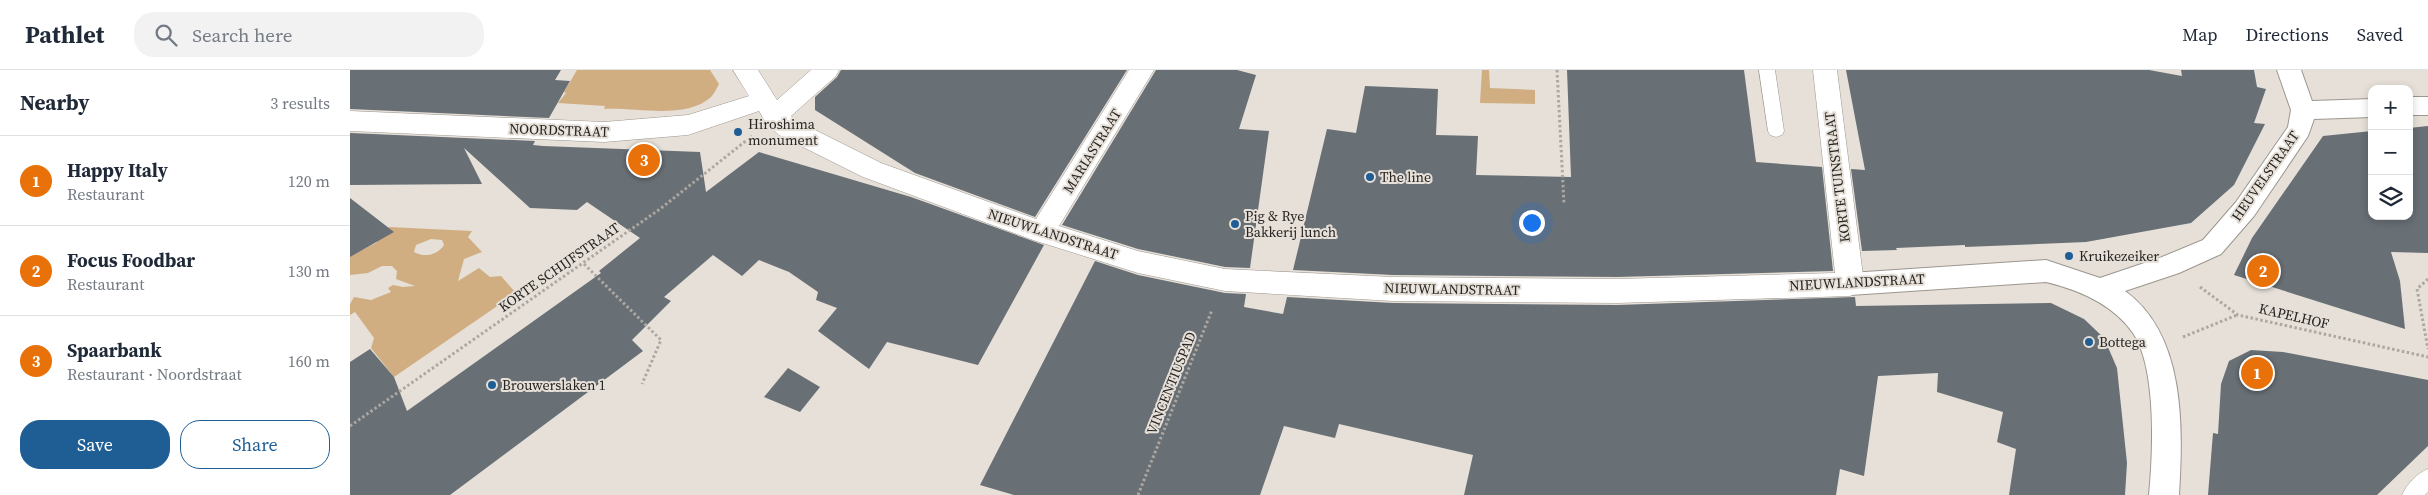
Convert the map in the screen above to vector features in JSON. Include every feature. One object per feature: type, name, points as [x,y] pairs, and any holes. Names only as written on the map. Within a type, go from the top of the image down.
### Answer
[{"type":"street","points":[[745,70],[769,108],[828,70]]},
{"type":"street","name":"MARIASTRAAT","points":[[1042,232],[1142,70]]},
{"type":"street","name":"KORTE TUINSTRAAT","points":[[1825,70],[1850,284]]},
{"type":"street","points":[[2289,70],[2303,110],[2368,108]]},
{"type":"street","points":[[2413,106],[2428,106]]},
{"type":"street","name":"NOORDSTRAAT","points":[[350,122],[604,132],[688,125],[769,108]]},
{"type":"street","name":"NIEUWLANDSTRAAT","points":[[769,108],[805,138],[872,170],[1042,232],[1138,262],[1225,280],[1393,289],[1617,292],[1850,284],[2046,270],[2072,277],[2099,289],[2123,306],[2148,338]]},
{"type":"street","name":"HEUVELSTRAAT","points":[[2099,289],[2170,265],[2212,247],[2245,209],[2300,128],[2303,110]]},
{"type":"street","points":[[2148,338],[2165,404],[2167,437],[2164,495]]},
{"type":"lane","points":[[1766,70],[1776,131]]},
{"type":"lane","points":[[2412,495],[2428,478]]},
{"type":"path","points":[[1557,70],[1564,204]]},
{"type":"path","name":"KORTE SCHIJFSTRAAT","points":[[350,426],[660,209],[769,108]]},
{"type":"path","points":[[584,264],[662,340],[642,384]]},
{"type":"path","name":"KAPELHOF","points":[[2170,265],[2238,315],[2428,358]]},
{"type":"path","points":[[2428,279],[2416,289],[2428,348]]},
{"type":"path","name":"VINCENTIUSPAD","points":[[1138,495],[1225,280]]},
{"type":"path","points":[[2148,338],[2238,315]]},
{"type":"shaded area","points":[[577,70],[710,70],[719,84],[711,97],[701,104],[675,110],[604,109],[605,106],[558,103],[566,93],[564,92]]},
{"type":"shaded area","points":[[1482,70],[1489,70],[1490,88],[1535,90],[1535,104],[1480,103]]},
{"type":"shaded area","points":[[389,227],[472,231],[468,237],[482,252],[464,259],[458,281],[479,268],[490,277],[501,276],[516,293],[394,377],[371,348],[374,338],[355,312],[350,315],[350,304],[354,297],[371,300],[391,292],[388,288],[393,285],[403,287],[415,286],[396,279],[397,271],[392,266],[382,266],[368,273],[350,275],[350,256],[376,243]],"holes":[[[431,239],[442,240],[444,245],[435,253],[422,255],[414,252],[416,245]]]},
{"type":"building","points":[[350,70],[561,70],[555,80],[570,81],[549,118],[350,109]]},
{"type":"building","points":[[841,70],[1127,70],[1035,217],[915,173],[815,110],[815,97],[837,77]]},
{"type":"building","points":[[1156,70],[1237,70],[1256,75],[1239,129],[1269,131],[1250,268],[1225,267],[1138,249],[1062,225]]},
{"type":"building","points":[[1567,70],[1744,70],[1756,162],[1822,167],[1833,271],[1617,277],[1393,275],[1293,270],[1327,129],[1356,133],[1365,86],[1438,89],[1436,135],[1478,136],[1476,175],[1571,177]]},
{"type":"building","points":[[1846,70],[2149,70],[2182,76],[2181,70],[2254,70],[2257,87],[2266,89],[2254,123],[2265,124],[2234,185],[2191,223],[2086,242],[1965,247],[1965,245],[1862,251],[1851,169],[1865,170]]},
{"type":"building","points":[[2428,126],[2428,253],[2391,252],[2400,281],[2405,329],[2234,275],[2252,238],[2323,136],[2368,131],[2368,220],[2413,220],[2413,128]]},
{"type":"building","points":[[350,133],[535,141],[533,145],[543,146],[700,152],[706,192],[759,152],[911,197],[1044,245],[978,365],[887,342],[869,369],[818,331],[837,308],[816,300],[818,292],[789,272],[759,260],[742,276],[713,255],[664,297],[671,301],[632,340],[643,351],[450,495],[350,495],[350,362],[370,349],[394,377],[407,411],[601,273],[599,271],[640,238],[587,202],[577,210],[530,208],[464,148],[482,184],[350,185]]},
{"type":"building","points":[[350,198],[394,232],[350,257]]},
{"type":"building","points":[[1095,261],[1138,275],[1225,293],[1246,294],[1244,307],[1283,314],[1287,297],[1393,303],[1617,305],[1855,297],[1856,306],[2051,303],[2084,319],[2104,338],[2117,368],[2127,463],[2125,495],[2009,495],[2016,449],[1997,442],[2003,412],[1937,392],[1938,373],[1878,376],[1864,476],[1840,469],[1836,495],[1464,495],[1473,455],[1339,424],[1335,438],[1284,426],[1260,495],[1014,495],[980,485]]},
{"type":"building","points":[[2251,350],[2283,352],[2428,380],[2428,446],[2377,495],[2208,495],[2213,433],[2218,434],[2221,384],[2229,361]]},
{"type":"building","points":[[788,368],[820,387],[800,412],[764,397]]},
{"type":"place","name":"Hiroshima monument","points":[[738,132]]},
{"type":"place","name":"Spaarbank","points":[[644,160]]},
{"type":"place","name":"The line","points":[[1370,177]]},
{"type":"place","name":"Pig & Rye Bakkerij lunch","points":[[1235,224]]},
{"type":"place","name":"Kruikezeiker","points":[[2069,256]]},
{"type":"place","name":"Focus Foodbar","points":[[2263,271]]},
{"type":"place","name":"Bottega","points":[[2089,342]]},
{"type":"place","name":"Happy Italy","points":[[2257,373]]},
{"type":"place","name":"Brouwerslaken 1","points":[[492,385]]}]
